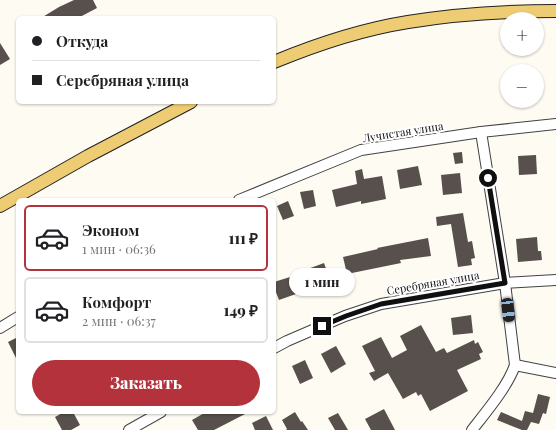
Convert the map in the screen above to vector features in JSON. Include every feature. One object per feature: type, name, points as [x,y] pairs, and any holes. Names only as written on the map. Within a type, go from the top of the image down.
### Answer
[{"type":"main road","points":[[276,61],[309,48],[371,30],[406,22],[449,16],[556,11]]},
{"type":"main road","points":[[0,206],[187,104]]},
{"type":"street","name":"Лучистая улица","points":[[244,198],[361,150],[482,132],[556,124]]},
{"type":"street","points":[[471,429],[506,384],[512,375],[515,365],[505,283],[482,132]]},
{"type":"street","name":"Серебряная улица","points":[[276,347],[346,316],[381,304],[505,283],[556,280]]},
{"type":"street","points":[[0,328],[16,318]]},
{"type":"street","points":[[515,365],[556,373]]},
{"type":"street","points":[[128,430],[156,414]]},
{"type":"building","points":[[74,0],[93,0],[97,8],[82,16],[44,16]]},
{"type":"building","points":[[0,43],[10,59],[0,65]]},
{"type":"building","points":[[462,152],[463,163],[455,164],[453,153]]},
{"type":"building","points":[[536,155],[537,174],[519,175],[518,156]]},
{"type":"building","points":[[418,166],[422,185],[400,189],[397,170]]},
{"type":"building","points":[[362,169],[364,179],[382,176],[386,199],[361,204],[361,201],[336,207],[332,190],[357,184],[355,171]]},
{"type":"building","points":[[460,173],[462,193],[443,195],[441,175]]},
{"type":"building","points":[[313,190],[316,206],[304,209],[300,192]]},
{"type":"building","points":[[288,201],[294,216],[283,220],[277,206]]},
{"type":"building","points":[[463,213],[468,242],[472,241],[475,258],[471,259],[472,265],[458,267],[451,224],[437,226],[436,217]]},
{"type":"building","points":[[537,237],[538,251],[541,251],[542,260],[518,262],[516,239]]},
{"type":"building","points":[[428,238],[431,256],[400,260],[401,263],[347,274],[343,257],[378,249],[377,248]]},
{"type":"building","points":[[324,263],[330,280],[311,287],[305,270]]},
{"type":"building","points":[[290,277],[296,294],[279,300],[276,292],[276,281]]},
{"type":"building","points":[[471,315],[473,333],[453,335],[451,318]]},
{"type":"building","points":[[421,325],[436,352],[444,348],[447,353],[474,340],[475,344],[478,342],[483,352],[479,354],[481,359],[457,370],[468,391],[430,411],[421,394],[418,396],[416,392],[403,399],[388,373],[374,381],[369,373],[375,371],[362,346],[381,337],[392,358],[407,350],[400,336]]},
{"type":"building","points":[[16,338],[16,358],[8,342]]},
{"type":"building","points":[[336,346],[346,364],[331,373],[321,354]]},
{"type":"building","points":[[305,360],[313,378],[300,384],[292,366]]},
{"type":"building","points":[[538,394],[550,397],[546,414],[543,413],[539,424],[531,422],[527,430],[522,430],[497,420],[501,412],[522,421],[525,411],[533,413]]},
{"type":"building","points":[[384,409],[395,430],[371,430],[365,419]]},
{"type":"building","points":[[295,412],[308,430],[286,430],[287,429],[282,420]]},
{"type":"building","points":[[338,413],[348,430],[335,430],[328,418]]},
{"type":"building","points":[[60,414],[74,414],[80,425],[71,430],[62,430],[55,417]]},
{"type":"building","points":[[202,414],[245,414],[214,430],[198,430],[192,420]]},
{"type":"building","points":[[266,416],[273,430],[255,430],[252,423]]},
{"type":"route","points":[[322,326],[381,304],[505,283],[488,178]]}]
